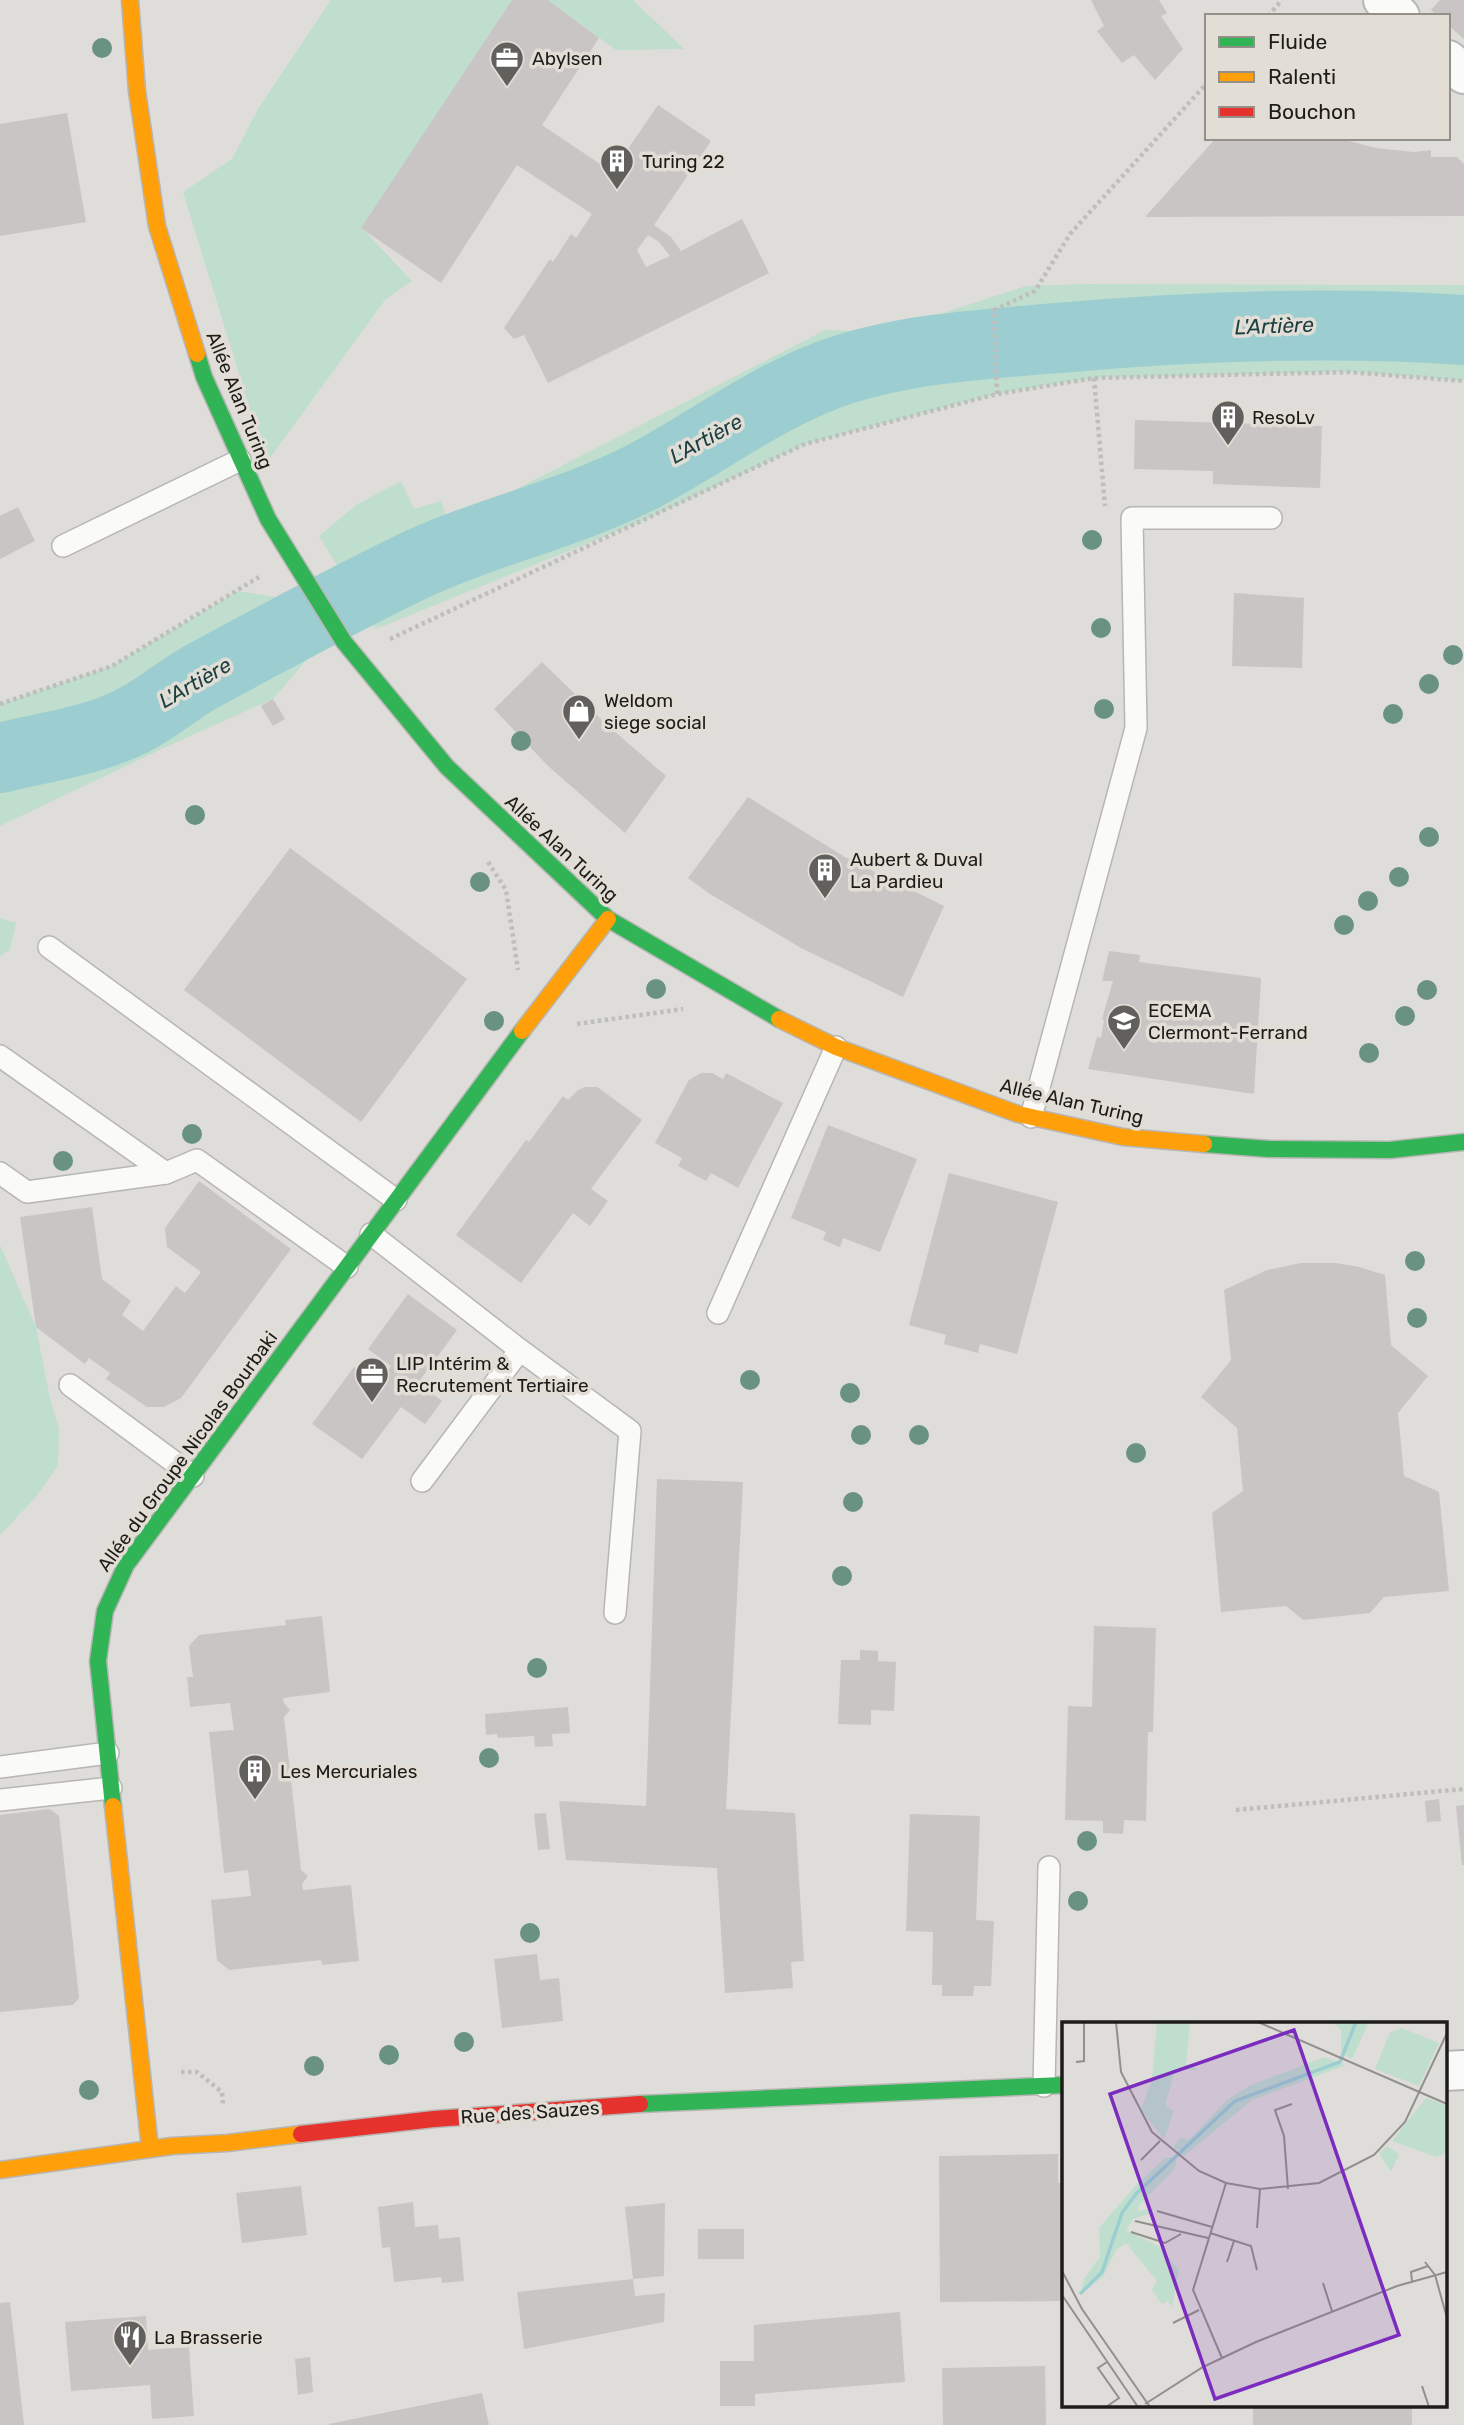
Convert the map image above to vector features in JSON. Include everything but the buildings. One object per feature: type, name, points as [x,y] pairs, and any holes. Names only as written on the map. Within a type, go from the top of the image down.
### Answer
[{"type":"street","name":"Allée Alan Turing","points":[[130,0],[137,91],[157,226],[204,377],[268,519],[349,649],[447,767],[535,853],[608,919],[774,1017],[836,1047],[930,1083],[1031,1116],[1122,1137],[1269,1149],[1390,1150],[1464,1142]]},
{"type":"street","points":[[1383,0],[1398,14]]},
{"type":"street","points":[[1450,62],[1464,74]]},
{"type":"street","name":"Allée du Groupe Nicolas Bourbaki","points":[[150,2149],[98,1661],[100,1630],[108,1598],[126,1566],[608,919]]},
{"type":"street","points":[[1446,2071],[1464,2070]]},
{"type":"street","name":"Rue des Sauzes","points":[[0,2170],[150,2149],[228,2143],[434,2119],[661,2102],[1054,2086]]},
{"type":"lane","points":[[63,546],[240,460]]},
{"type":"lane","points":[[1031,1116],[1136,728],[1132,518],[1271,518]]},
{"type":"lane","points":[[49,947],[397,1200]]},
{"type":"lane","points":[[718,1313],[836,1047]]},
{"type":"lane","points":[[0,1056],[166,1173]]},
{"type":"lane","points":[[0,1173],[27,1192],[166,1173],[197,1160],[347,1267]]},
{"type":"lane","points":[[371,1234],[520,1350],[630,1431],[615,1613]]},
{"type":"lane","points":[[422,1481],[520,1350]]},
{"type":"lane","points":[[70,1385],[193,1476]]},
{"type":"lane","points":[[0,1767],[108,1753]]},
{"type":"lane","points":[[0,1800],[111,1788]]},
{"type":"lane","points":[[1049,1867],[1054,2086]]},
{"type":"path","points":[[1270,14],[1282,0]]},
{"type":"path","points":[[997,394],[994,310],[1035,291],[1070,234],[1205,85]]},
{"type":"path","points":[[349,649],[805,444],[997,394],[1094,378],[1349,372],[1464,381]]},
{"type":"path","points":[[1094,378],[1105,512]]},
{"type":"path","points":[[0,704],[112,666],[260,576]]},
{"type":"path","points":[[1236,1810],[1464,1789]]},
{"type":"path","points":[[142,2072],[197,2072],[222,2092],[228,2143]]},
{"type":"green space","points":[[331,0],[512,0],[362,228],[412,281],[385,300],[270,458],[256,429],[183,192],[232,159],[258,109]]},
{"type":"green space","points":[[548,0],[633,0],[684,49],[616,50]]},
{"type":"green space","points":[[1464,285],[1464,381],[1349,372],[1094,378],[997,394],[805,444],[645,520],[376,629],[319,536],[356,505],[401,481],[414,509],[441,501],[449,524],[825,330],[884,332],[1026,286]]},
{"type":"green space","points":[[238,591],[276,597],[296,606],[316,638],[309,657],[273,699],[0,826],[0,704],[112,666]]},
{"type":"green space","points":[[0,918],[16,923],[10,950],[0,956]]},
{"type":"green space","points":[[0,1245],[36,1327],[50,1399],[59,1429],[58,1466],[35,1498],[0,1535]]},
{"type":"waterway","name":"L'Artière","points":[[0,758],[113,730],[147,713],[201,677],[409,568],[437,555],[614,490],[667,463],[764,405],[842,370],[949,348],[1159,330],[1311,325],[1464,330]]},
{"type":"traffic: fast","points":[[197,354],[204,377],[268,519],[344,642],[447,767],[608,919],[779,1019]]},
{"type":"traffic: fast","points":[[113,1806],[98,1661],[105,1611],[126,1565],[522,1031]]},
{"type":"traffic: fast","points":[[1204,1144],[1269,1149],[1390,1150],[1464,1142]]},
{"type":"traffic: fast","points":[[640,2104],[1062,2085]]},
{"type":"traffic: slow","points":[[130,0],[137,91],[157,226],[197,354]]},
{"type":"traffic: slow","points":[[522,1031],[608,919]]},
{"type":"traffic: slow","points":[[779,1019],[836,1047],[1018,1114],[1123,1137],[1204,1144]]},
{"type":"traffic: slow","points":[[113,1806],[150,2149]]},
{"type":"traffic: slow","points":[[0,2170],[172,2146],[227,2143],[301,2134]]},
{"type":"traffic: jam","points":[[301,2134],[434,2119],[640,2104]]},
{"type":"place","name":"Abylsen","points":[[507,88]]},
{"type":"place","name":"Turing 22","points":[[617,191]]},
{"type":"place","name":"ResoLv","points":[[1228,447]]},
{"type":"place","name":"Weldom siege social","points":[[579,741]]},
{"type":"place","name":"Aubert & Duval La Pardieu","points":[[825,900]]},
{"type":"place","name":"ECEMA Clermont-Ferrand","points":[[1124,1051]]},
{"type":"place","name":"LIP Intérim & Recrutement Tertiaire","points":[[372,1404]]},
{"type":"place","name":"Les Mercuriales","points":[[255,1801]]},
{"type":"place","name":"La Brasserie","points":[[130,2367]]}]
